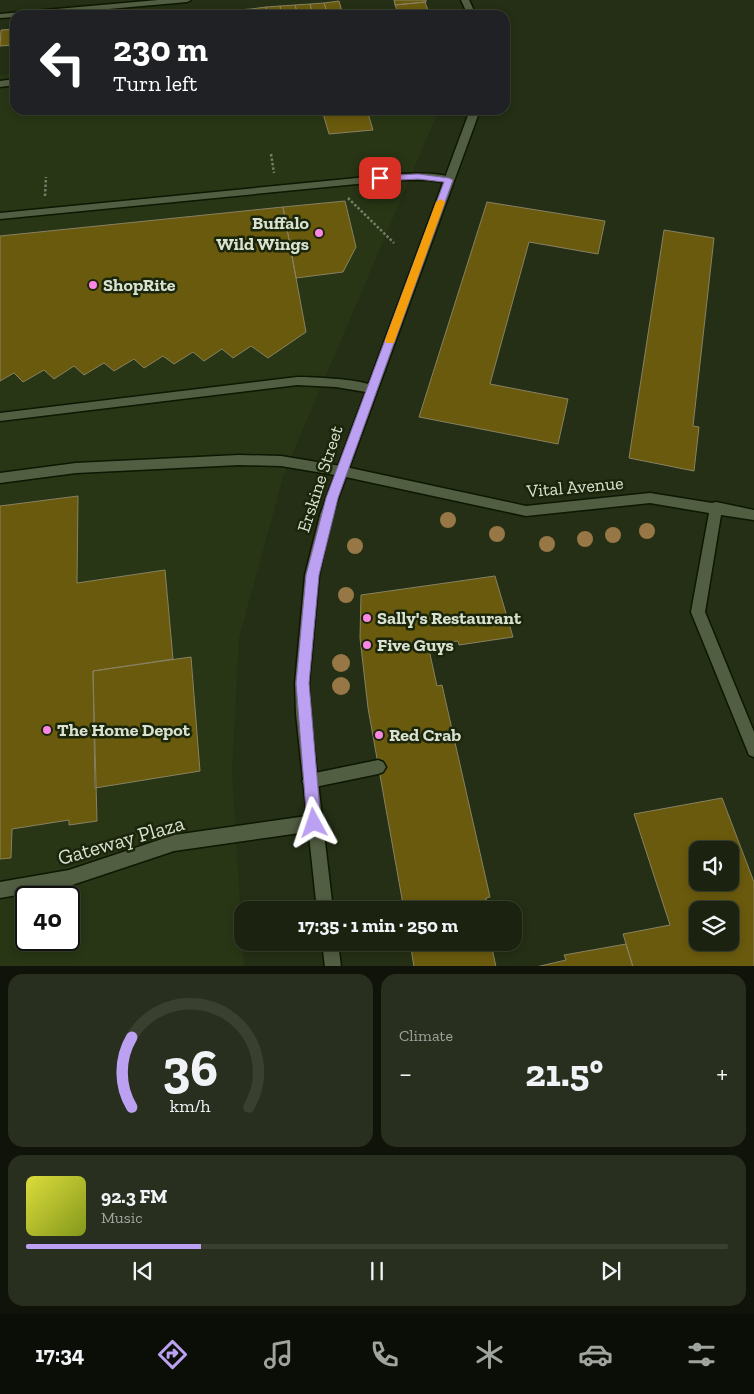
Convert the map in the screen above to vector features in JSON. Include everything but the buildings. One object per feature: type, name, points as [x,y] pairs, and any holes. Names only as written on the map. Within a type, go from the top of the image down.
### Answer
[{"type":"street","points":[[62,10],[187,0]]},
{"type":"street","name":"Erskine Street","points":[[324,901],[314,823],[302,683],[312,585],[322,532],[341,471],[473,115]]},
{"type":"street","points":[[0,216],[398,176],[449,180]]},
{"type":"street","points":[[0,417],[297,381],[336,383],[372,389]]},
{"type":"street","name":"Vital Avenue","points":[[0,478],[76,468],[239,460],[292,462],[526,510],[650,498],[716,507],[754,515]]},
{"type":"street","points":[[716,507],[698,612],[754,750]]},
{"type":"street","points":[[310,781],[378,767]]},
{"type":"street","name":"Gateway Plaza","points":[[0,890],[69,878],[174,843],[314,823]]},
{"type":"street","points":[[331,951],[333,966]]},
{"type":"path","points":[[271,154],[275,178]]},
{"type":"path","points":[[44,202],[46,177]]},
{"type":"path","points":[[346,195],[394,244]]},
{"type":"shaded area","points":[[10,74],[10,115],[437,115],[284,474],[239,638],[232,772],[240,901],[234,901],[234,951],[243,951],[244,966],[0,966],[0,75]]},
{"type":"slow traffic","points":[[390,340],[441,202]]},
{"type":"place","name":"Buffalo Wild Wings","points":[[319,233]]},
{"type":"place","name":"ShopRite","points":[[93,285]]},
{"type":"place","name":"Sally's Restaurant","points":[[367,618]]},
{"type":"place","name":"Five Guys","points":[[367,645]]},
{"type":"place","name":"The Home Depot","points":[[47,730]]},
{"type":"place","name":"Red Crab","points":[[379,735]]},
{"type":"route","points":[[314,823],[303,714],[302,683],[312,575],[326,514],[449,180],[418,176],[380,178]]}]
